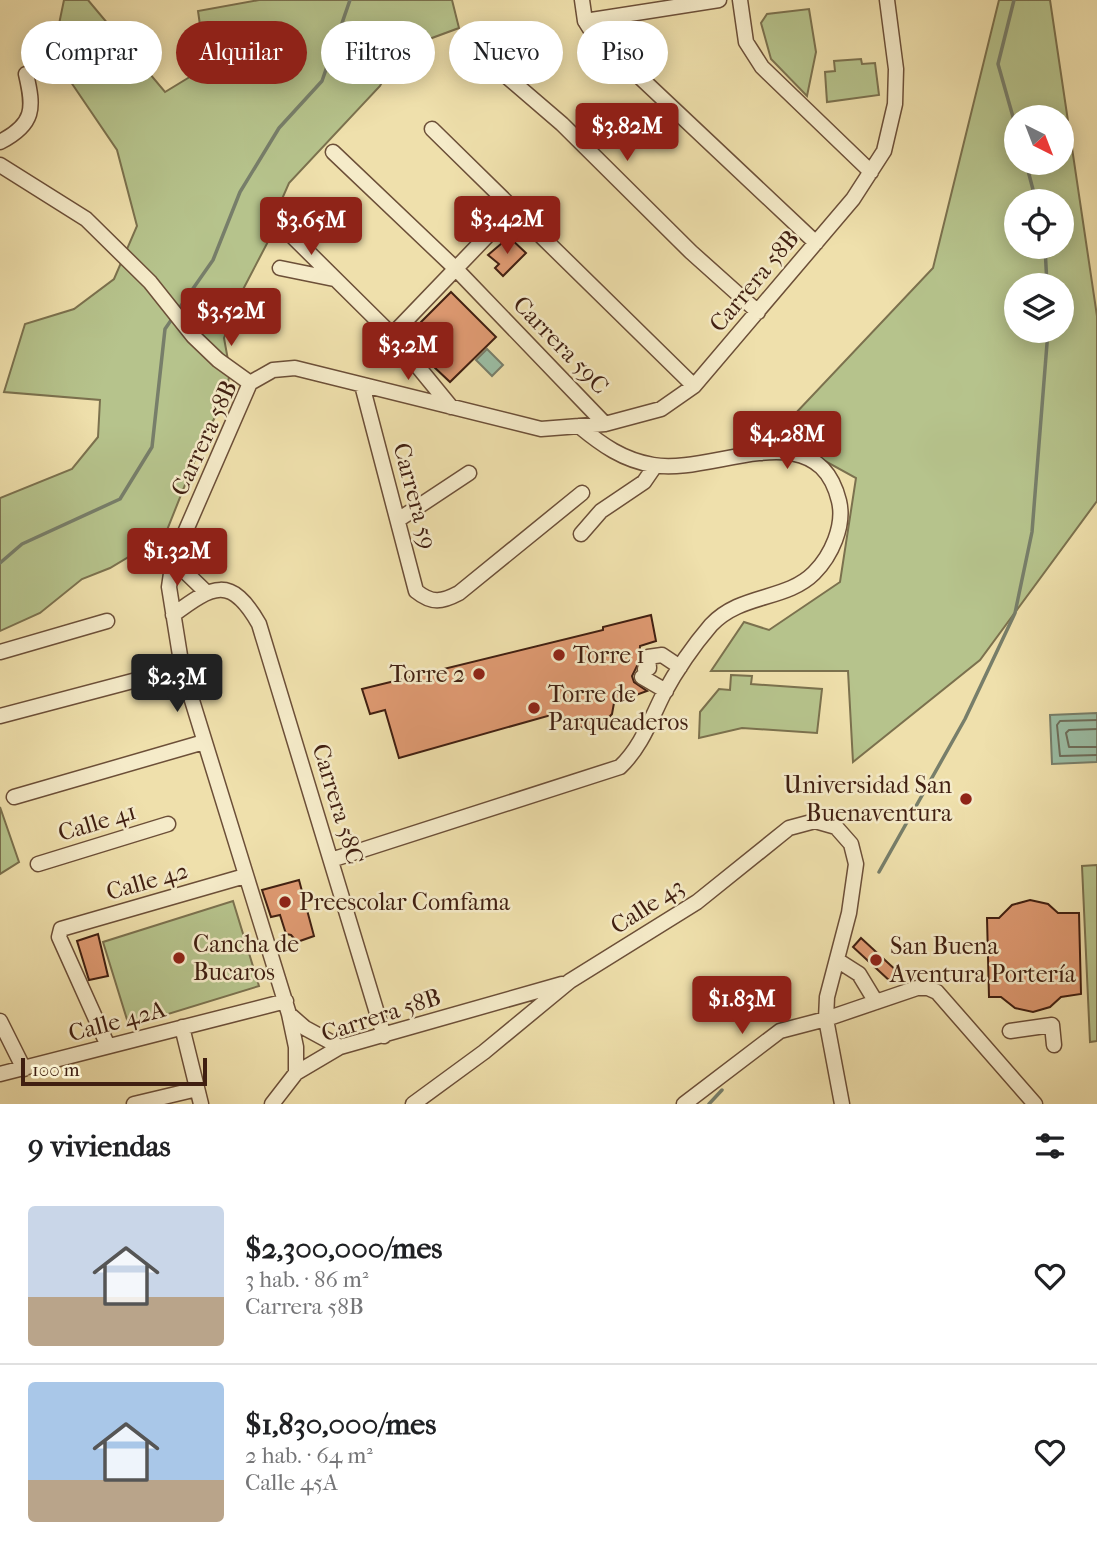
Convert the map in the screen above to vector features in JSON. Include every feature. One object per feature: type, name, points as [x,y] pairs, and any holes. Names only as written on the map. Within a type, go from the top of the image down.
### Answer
[{"type":"street","points":[[582,0],[585,21],[719,0]]},
{"type":"street","points":[[740,0],[746,42],[762,67],[871,172]]},
{"type":"street","name":"Carrera 58B","points":[[296,1073],[296,1047],[288,1007],[181,668],[169,587],[173,560],[250,383],[273,370],[295,368],[541,429],[604,424],[661,408],[694,386],[758,313],[816,243],[884,152],[895,104],[895,59],[887,0]]},
{"type":"street","points":[[0,142],[27,121],[33,104],[28,84]]},
{"type":"street","points":[[515,84],[562,124],[691,252],[758,313]]},
{"type":"street","points":[[647,84],[816,243]]},
{"type":"street","points":[[432,129],[694,386]]},
{"type":"street","name":"Carrera 59C","points":[[333,152],[456,269],[604,424]]},
{"type":"street","points":[[0,165],[86,219],[161,295],[193,336],[218,360],[250,383]]},
{"type":"street","points":[[393,335],[513,209]]},
{"type":"street","points":[[292,236],[393,335],[451,408]]},
{"type":"street","points":[[281,268],[336,279]]},
{"type":"street","name":"Carrera 59","points":[[362,385],[416,591],[426,599],[442,602],[459,593],[582,493]]},
{"type":"street","points":[[331,860],[620,768],[635,753],[680,667],[727,610],[793,586],[812,575],[833,549],[841,509],[836,486],[811,459],[778,450],[732,456],[693,466],[655,466],[620,456],[579,426]]},
{"type":"street","points":[[581,534],[601,511],[644,482],[655,466]]},
{"type":"street","points":[[398,520],[469,473]]},
{"type":"street","points":[[173,560],[205,591],[173,615]]},
{"type":"street","name":"Carrera 58C","points":[[205,591],[235,593],[245,600],[259,624],[384,1036]]},
{"type":"street","points":[[0,652],[107,621]]},
{"type":"street","points":[[666,691],[644,673],[649,668],[648,657],[662,656],[680,667]]},
{"type":"street","points":[[0,716],[181,668]]},
{"type":"street","points":[[14,797],[204,742]]},
{"type":"street","name":"Calle 43","points":[[412,1104],[484,1052],[570,981],[685,910],[789,828],[815,821],[836,827],[850,844],[856,864],[849,913],[827,997],[826,1019],[842,1104]]},
{"type":"street","name":"Calle 41","points":[[38,864],[169,824]]},
{"type":"street","name":"Calle 42","points":[[108,1046],[59,937],[61,929],[245,876]]},
{"type":"street","points":[[837,960],[859,974],[876,1002]]},
{"type":"street","name":"Carrera 58B","points":[[296,1073],[340,1047],[570,981]]},
{"type":"street","points":[[684,1104],[780,1031],[826,1019],[917,988],[928,988],[937,992],[1035,1104]]},
{"type":"street","points":[[288,1007],[306,1028],[340,1047]]},
{"type":"street","name":"Calle 42A","points":[[0,1074],[182,1027],[288,1007]]},
{"type":"street","points":[[0,1021],[24,1069]]},
{"type":"street","points":[[1010,1031],[1052,1025],[1054,1045]]},
{"type":"street","points":[[182,1027],[201,1104]]},
{"type":"street","points":[[272,1104],[296,1073]]},
{"type":"street","points":[[134,1104],[197,1089]]},
{"type":"shaded area","points":[[64,0],[88,0],[106,21],[60,21]]},
{"type":"shaded area","points":[[259,0],[452,0],[457,21],[449,21],[449,32],[435,37],[435,21],[321,21],[321,84],[381,84],[289,183],[278,208],[273,232],[237,301],[224,338],[230,371],[226,395],[201,445],[165,535],[110,568],[82,579],[40,613],[0,631],[0,498],[72,469],[98,437],[100,400],[4,392],[25,324],[74,309],[114,279],[137,226],[117,150],[72,84],[158,84],[165,92],[178,84],[307,84],[307,21],[199,21],[198,11]]},
{"type":"shaded area","points":[[999,0],[1050,0],[1066,105],[1004,105],[1004,175],[1074,175],[1074,161],[1097,316],[1097,501],[980,660],[853,762],[848,671],[711,671],[744,622],[769,630],[840,582],[856,478],[776,434],[933,268]]},
{"type":"shaded area","points":[[809,9],[816,52],[807,96],[771,59],[761,23],[767,14]]},
{"type":"shaded area","points":[[861,59],[862,64],[875,63],[879,95],[827,102],[825,72],[835,71],[834,61]]},
{"type":"shaded area","points":[[731,675],[752,676],[751,684],[822,689],[817,733],[742,728],[699,738],[700,712],[719,689],[730,690]]},
{"type":"shaded area","points":[[0,807],[19,862],[0,874]]},
{"type":"shaded area","points":[[1097,865],[1097,1041],[1090,1042],[1082,866]]},
{"type":"shaded area","name":"Cancha de Bucaros","points":[[233,901],[259,986],[129,1026],[103,942]]},
{"type":"water","points":[[487,349],[503,365],[492,376],[476,360]]},
{"type":"water","points":[[1097,713],[1097,762],[1052,764],[1050,715]]},
{"type":"building","points":[[509,237],[526,253],[503,276],[495,268],[499,264],[488,255]]},
{"type":"building","points":[[451,292],[496,337],[450,382],[416,350],[429,335],[418,325]]},
{"type":"building","points":[[651,615],[656,641],[640,646],[639,662],[632,676],[634,682],[647,691],[614,703],[612,714],[602,725],[577,728],[558,713],[399,758],[385,710],[370,714],[362,689],[603,630],[603,627]]},
{"type":"building","name":"Preescolar Comfama","points":[[299,880],[314,936],[297,942],[291,935],[286,934],[280,915],[271,917],[262,890]]},
{"type":"building","points":[[1030,900],[1048,904],[1058,913],[1079,913],[1081,994],[1061,997],[1050,1007],[1033,1012],[1015,1008],[1001,997],[989,997],[987,918],[999,918],[1012,905]]},
{"type":"building","points":[[98,934],[108,976],[89,980],[77,941]]},
{"type":"building","name":"San Buena Aventura Portería","points":[[861,938],[899,973],[891,982],[853,947]]},
{"type":"waterway","points":[[178,310],[213,260],[240,192],[279,128],[322,81],[350,0]]},
{"type":"waterway","points":[[1010,105],[998,64],[1014,0]]},
{"type":"waterway","points":[[1029,175],[1033,189]]},
{"type":"waterway","points":[[1046,259],[1046,273]]},
{"type":"waterway","points":[[0,563],[22,544],[120,499],[152,447],[165,329],[174,316]]},
{"type":"waterway","points":[[879,872],[965,719],[1015,613],[1032,532],[1047,343]]},
{"type":"waterway","points":[[709,1104],[722,1090]]},
{"type":"place","name":"Torre 1","points":[[559,655]]},
{"type":"place","name":"Torre 2","points":[[479,674]]},
{"type":"place","name":"Torre de Parqueaderos","points":[[534,708]]},
{"type":"place","name":"Universidad San Buenaventura","points":[[966,799]]},
{"type":"place","name":"Preescolar Comfama","points":[[285,902]]},
{"type":"place","name":"Cancha de Bucaros","points":[[179,958]]},
{"type":"place","name":"San Buena Aventura Portería","points":[[876,960]]}]
